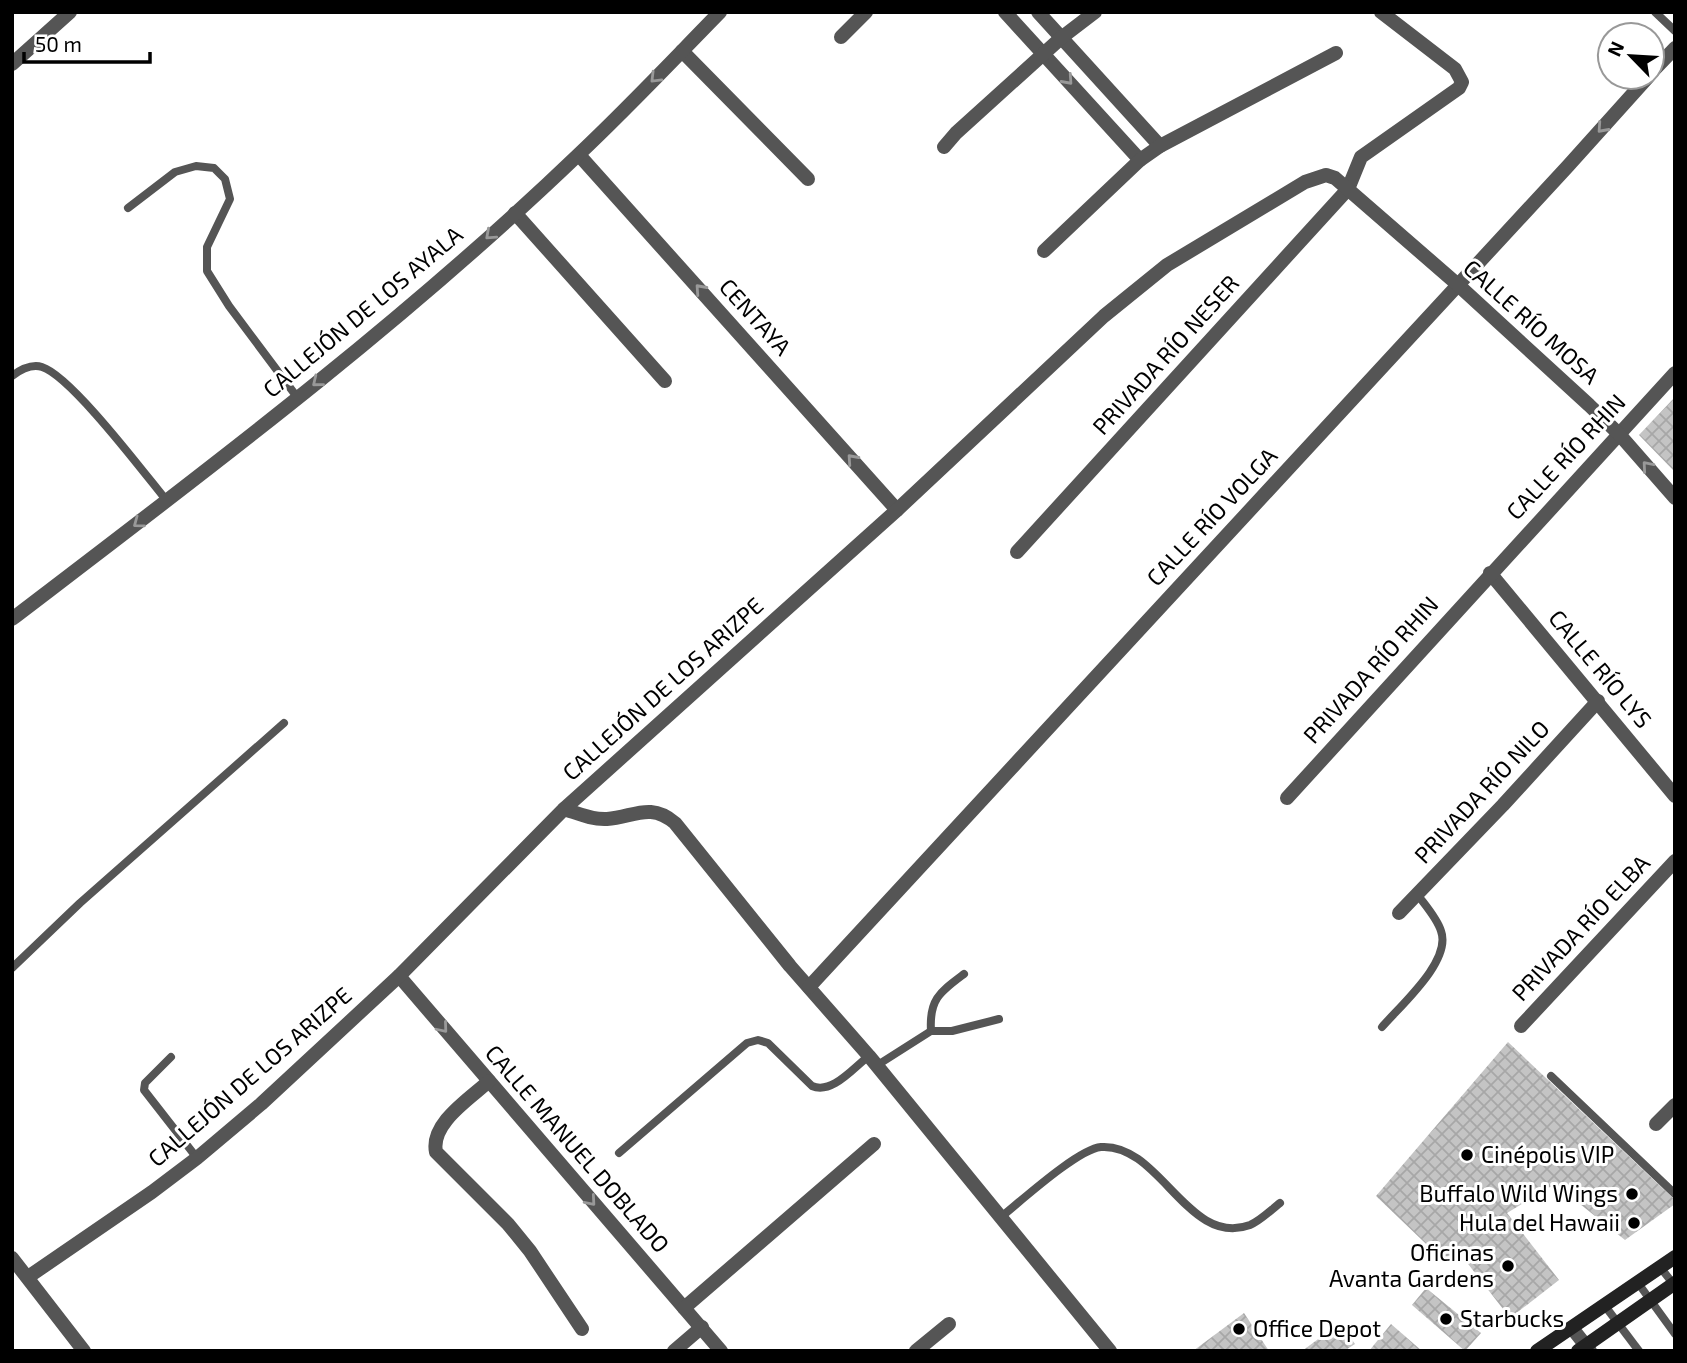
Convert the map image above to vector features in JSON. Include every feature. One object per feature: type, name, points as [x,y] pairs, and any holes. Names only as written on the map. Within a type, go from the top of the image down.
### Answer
[{"type":"main road","points":[[1537,1351],[1675,1257]]},
{"type":"main road","points":[[1585,1349],[1674,1285]]},
{"type":"street","points":[[12,64],[70,12]]},
{"type":"street","name":"CALLEJÓN DE LOS AYALA","points":[[12,620],[298,397],[434,284],[579,155],[720,12]]},
{"type":"street","points":[[841,37],[866,12]]},
{"type":"street","points":[[1005,12],[1140,160]]},
{"type":"street","points":[[1038,12],[1160,146]]},
{"type":"street","points":[[944,147],[1043,54],[1095,12]]},
{"type":"street","name":"PRIVADA RÍO NESER","points":[[1017,552],[1348,189],[1361,157],[1454,94],[1462,82],[1455,69],[1381,12]]},
{"type":"street","points":[[682,51],[808,180]]},
{"type":"street","points":[[1044,251],[1140,160],[1160,146],[1336,53]]},
{"type":"street","name":"CALLE RÍO VOLGA","points":[[809,988],[1635,91]]},
{"type":"street","name":"CENTAYA","points":[[579,155],[897,510]]},
{"type":"street","name":"CALLEJÓN DE LOS ARIZPE","points":[[27,1277],[197,1158],[261,1104],[399,976],[564,809],[897,510],[1104,316],[1167,265],[1305,182],[1326,175],[1335,178],[1348,189]]},
{"type":"street","name":"CALLE RÍO MOSA","points":[[1348,189],[1457,284],[1619,434],[1675,498]]},
{"type":"street","points":[[515,213],[665,381]]},
{"type":"street","name":"CALLE RÍO RHIN","points":[[1490,573],[1675,373]]},
{"type":"street","name":"CALLE RÍO LYS","points":[[1490,573],[1675,796]]},
{"type":"street","name":"PRIVADA RÍO RHIN","points":[[1287,798],[1490,573]]},
{"type":"street","name":"PRIVADA RÍO NILO","points":[[1399,913],[1598,701]]},
{"type":"street","points":[[564,809],[605,819],[646,811],[654,811],[668,817],[873,1061],[1110,1351]]},
{"type":"street","name":"PRIVADA RÍO ELBA","points":[[1521,1026],[1675,861]]},
{"type":"street","name":"CALLE MANUEL DOBLADO","points":[[399,976],[721,1351]]},
{"type":"street","points":[[489,1082],[444,1123],[436,1140],[436,1152],[508,1224],[530,1251],[582,1329]]},
{"type":"street","points":[[1656,1124],[1675,1105]]},
{"type":"street","points":[[684,1308],[874,1144]]},
{"type":"street","points":[[12,1258],[84,1351]]},
{"type":"street","points":[[916,1351],[949,1324]]},
{"type":"street","points":[[674,1351],[702,1328]]},
{"type":"street","points":[[1572,1328],[1585,1349]]},
{"type":"lane","points":[[1655,12],[1675,31]]},
{"type":"lane","points":[[128,208],[175,172],[185,169],[196,166],[214,168],[225,179],[230,199],[207,247],[207,271],[229,306],[298,397]]},
{"type":"lane","points":[[12,376],[28,367],[40,366],[52,372],[84,402],[167,501]]},
{"type":"lane","points":[[12,968],[80,903],[284,723]]},
{"type":"lane","points":[[1382,1027],[1430,974],[1440,954],[1442,933],[1417,894]]},
{"type":"lane","points":[[931,1031],[930,1013],[940,992],[964,974]]},
{"type":"lane","points":[[619,1153],[747,1043],[758,1040],[768,1043],[812,1086],[820,1089],[829,1088],[873,1061],[931,1031],[953,1031],[999,1019]]},
{"type":"lane","points":[[171,1057],[145,1083],[144,1090],[197,1158]]},
{"type":"lane","points":[[1551,1076],[1675,1194]]},
{"type":"lane","points":[[1001,1217],[1066,1164],[1099,1147],[1123,1149],[1149,1168],[1201,1218],[1227,1228],[1250,1225],[1280,1203]]},
{"type":"lane","points":[[1660,1267],[1674,1285]]},
{"type":"lane","points":[[1637,1283],[1675,1334]]},
{"type":"lane","points":[[1605,1306],[1639,1351]]},
{"type":"building","points":[[1675,397],[1675,472],[1639,435]]},
{"type":"building","points":[[1508,1042],[1675,1200],[1675,1204],[1625,1240],[1555,1184],[1507,1213],[1559,1280],[1510,1318],[1458,1251],[1446,1263],[1376,1196]]},
{"type":"building","name":"Starbucks","points":[[1426,1288],[1481,1333],[1465,1351],[1412,1305]]},
{"type":"building","name":"Office Depot","points":[[1244,1313],[1269,1351],[1193,1351]]},
{"type":"building","points":[[1340,1323],[1355,1344],[1344,1351],[1302,1351]]},
{"type":"building","points":[[1391,1324],[1422,1351],[1369,1351]]},
{"type":"place","name":"Cinépolis VIP","points":[[1467,1155]]},
{"type":"place","name":"Buffalo Wild Wings","points":[[1632,1194]]},
{"type":"place","name":"Hula del Hawaii","points":[[1634,1223]]},
{"type":"place","name":"Oficinas Avanta Gardens","points":[[1508,1266]]},
{"type":"place","name":"Starbucks","points":[[1446,1319]]},
{"type":"place","name":"Office Depot","points":[[1239,1329]]}]
